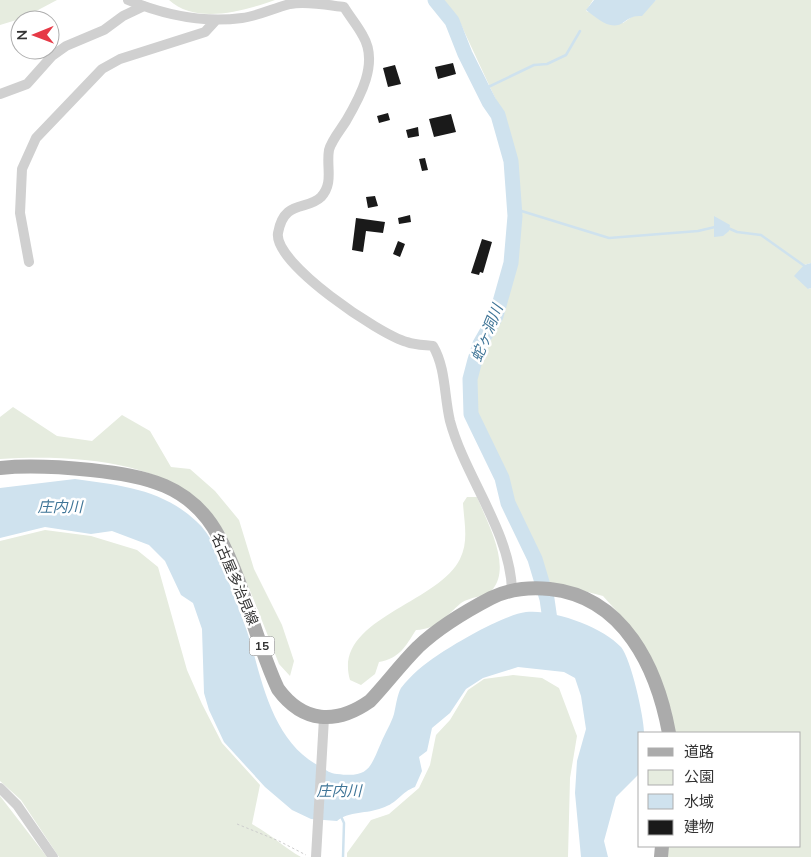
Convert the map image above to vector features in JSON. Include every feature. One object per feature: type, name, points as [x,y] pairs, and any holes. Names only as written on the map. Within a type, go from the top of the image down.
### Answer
[{"type":"main road","name":"名古屋多治見線","points":[[0,468],[23,466],[60,468],[138,476],[156,481],[188,500],[201,511],[222,542],[278,689],[299,710],[324,718]]},
{"type":"main road","points":[[324,718],[345,714],[370,701],[420,646],[471,609],[512,590],[537,588],[573,593],[590,600],[620,623],[634,639],[657,683],[669,732]]},
{"type":"street","points":[[128,0],[172,14],[216,20],[242,18],[292,4],[312,3],[344,8],[364,38],[370,68],[357,102],[329,149],[329,186],[320,199],[292,208],[282,221],[278,235],[281,250],[296,267],[330,295],[368,322],[406,342],[433,346],[441,360],[443,385],[451,422],[507,559],[512,590]]},
{"type":"street","points":[[0,94],[27,84],[52,56],[66,46],[104,30],[123,16],[144,6]]},
{"type":"street","points":[[29,262],[20,213],[22,169],[36,138],[102,69],[120,59],[205,32],[216,20]]},
{"type":"street","points":[[316,857],[324,718]]},
{"type":"street","points":[[0,788],[17,805],[53,857]]},
{"type":"path","points":[[237,824],[279,841],[309,856]]},
{"type":"green space","points":[[0,0],[57,0],[38,10],[10,10],[10,22],[0,25]]},
{"type":"green space","points":[[169,0],[275,0],[235,11],[206,14],[180,8]]},
{"type":"green space","points":[[440,0],[593,0],[586,11],[623,23],[656,0],[811,0],[811,263],[804,265],[808,289],[811,288],[811,857],[666,857],[667,847],[801,847],[801,732],[674,732],[671,710],[653,661],[631,627],[603,596],[546,581],[516,508],[503,465],[475,415],[478,359],[504,310],[517,249],[520,190],[509,128],[457,16]]},
{"type":"green space","points":[[13,407],[57,436],[92,441],[122,415],[150,431],[171,467],[190,469],[215,491],[239,520],[254,569],[282,625],[294,661],[290,676],[279,664],[223,530],[200,502],[176,485],[149,473],[120,465],[58,458],[0,459],[0,417]]},
{"type":"green space","points":[[467,497],[477,497],[496,543],[500,568],[498,579],[493,589],[486,594],[461,603],[436,624],[416,630],[409,642],[397,655],[379,662],[375,674],[361,685],[350,680],[349,659],[356,642],[371,627],[448,575],[460,559],[465,538],[463,503]]},
{"type":"green space","points":[[45,530],[91,536],[137,550],[158,567],[187,670],[202,704],[222,743],[260,785],[252,824],[301,857],[59,857],[21,800],[0,781],[0,541]]},
{"type":"green space","points":[[513,675],[542,678],[559,688],[577,736],[570,778],[568,857],[347,857],[347,853],[371,820],[389,814],[419,788],[430,765],[436,735],[450,720],[468,690],[484,679]]},
{"type":"green space","points":[[0,796],[47,857],[0,857]]},
{"type":"water","points":[[594,0],[656,0],[642,16],[632,17],[619,25],[609,25],[586,10]]},
{"type":"water","points":[[714,216],[730,225],[729,231],[723,236],[714,237]]},
{"type":"water","points":[[811,263],[811,288],[808,289],[794,276],[804,265]]},
{"type":"water","name":"庄内川","points":[[75,479],[124,486],[154,495],[169,502],[183,510],[196,521],[211,539],[221,561],[246,629],[274,716],[293,745],[306,757],[333,773],[348,775],[362,773],[367,769],[374,759],[391,721],[398,694],[405,683],[433,658],[493,623],[526,612],[550,613],[590,626],[602,633],[613,640],[625,653],[633,675],[644,732],[638,732],[638,775],[616,797],[604,841],[608,857],[581,857],[575,793],[577,761],[586,729],[581,696],[575,678],[564,672],[518,667],[483,678],[466,689],[450,713],[432,728],[427,751],[419,757],[422,771],[415,787],[387,806],[376,810],[353,814],[337,821],[311,819],[292,810],[265,787],[224,742],[209,710],[204,693],[202,629],[193,603],[181,595],[165,561],[149,545],[112,531],[91,534],[45,527],[0,538],[0,488]]},
{"type":"building","points":[[453,63],[456,74],[438,79],[435,67]]},
{"type":"building","points":[[395,65],[401,84],[388,87],[383,68]]},
{"type":"building","points":[[388,113],[390,120],[379,123],[377,116]]},
{"type":"building","points":[[451,114],[456,132],[434,137],[429,119]]},
{"type":"building","points":[[418,127],[419,136],[408,138],[406,130]]},
{"type":"building","points":[[425,158],[428,170],[422,171],[419,159]]},
{"type":"building","points":[[375,196],[378,206],[368,208],[366,197]]},
{"type":"building","points":[[410,215],[411,222],[399,224],[398,218]]},
{"type":"building","points":[[356,218],[385,222],[383,233],[366,231],[363,252],[352,250]]},
{"type":"building","points":[[482,239],[492,242],[483,273],[480,272],[479,275],[471,273]]},
{"type":"building","points":[[398,241],[405,244],[400,257],[393,254]]},
{"type":"waterway","name":"蛇ヶ洞川","points":[[435,0],[452,21],[465,54],[489,102],[498,115],[511,161],[515,216],[511,263],[496,316],[480,344],[475,360],[470,379],[471,414],[502,478],[508,503],[535,559],[547,599],[552,634]]},
{"type":"waterway","points":[[482,90],[534,65],[547,64],[566,55],[580,31]]},
{"type":"waterway","points":[[515,209],[609,238],[698,231],[715,227]]},
{"type":"waterway","points":[[728,228],[737,232],[761,235],[806,267]]},
{"type":"waterway","points":[[340,814],[344,823],[343,857]]}]
